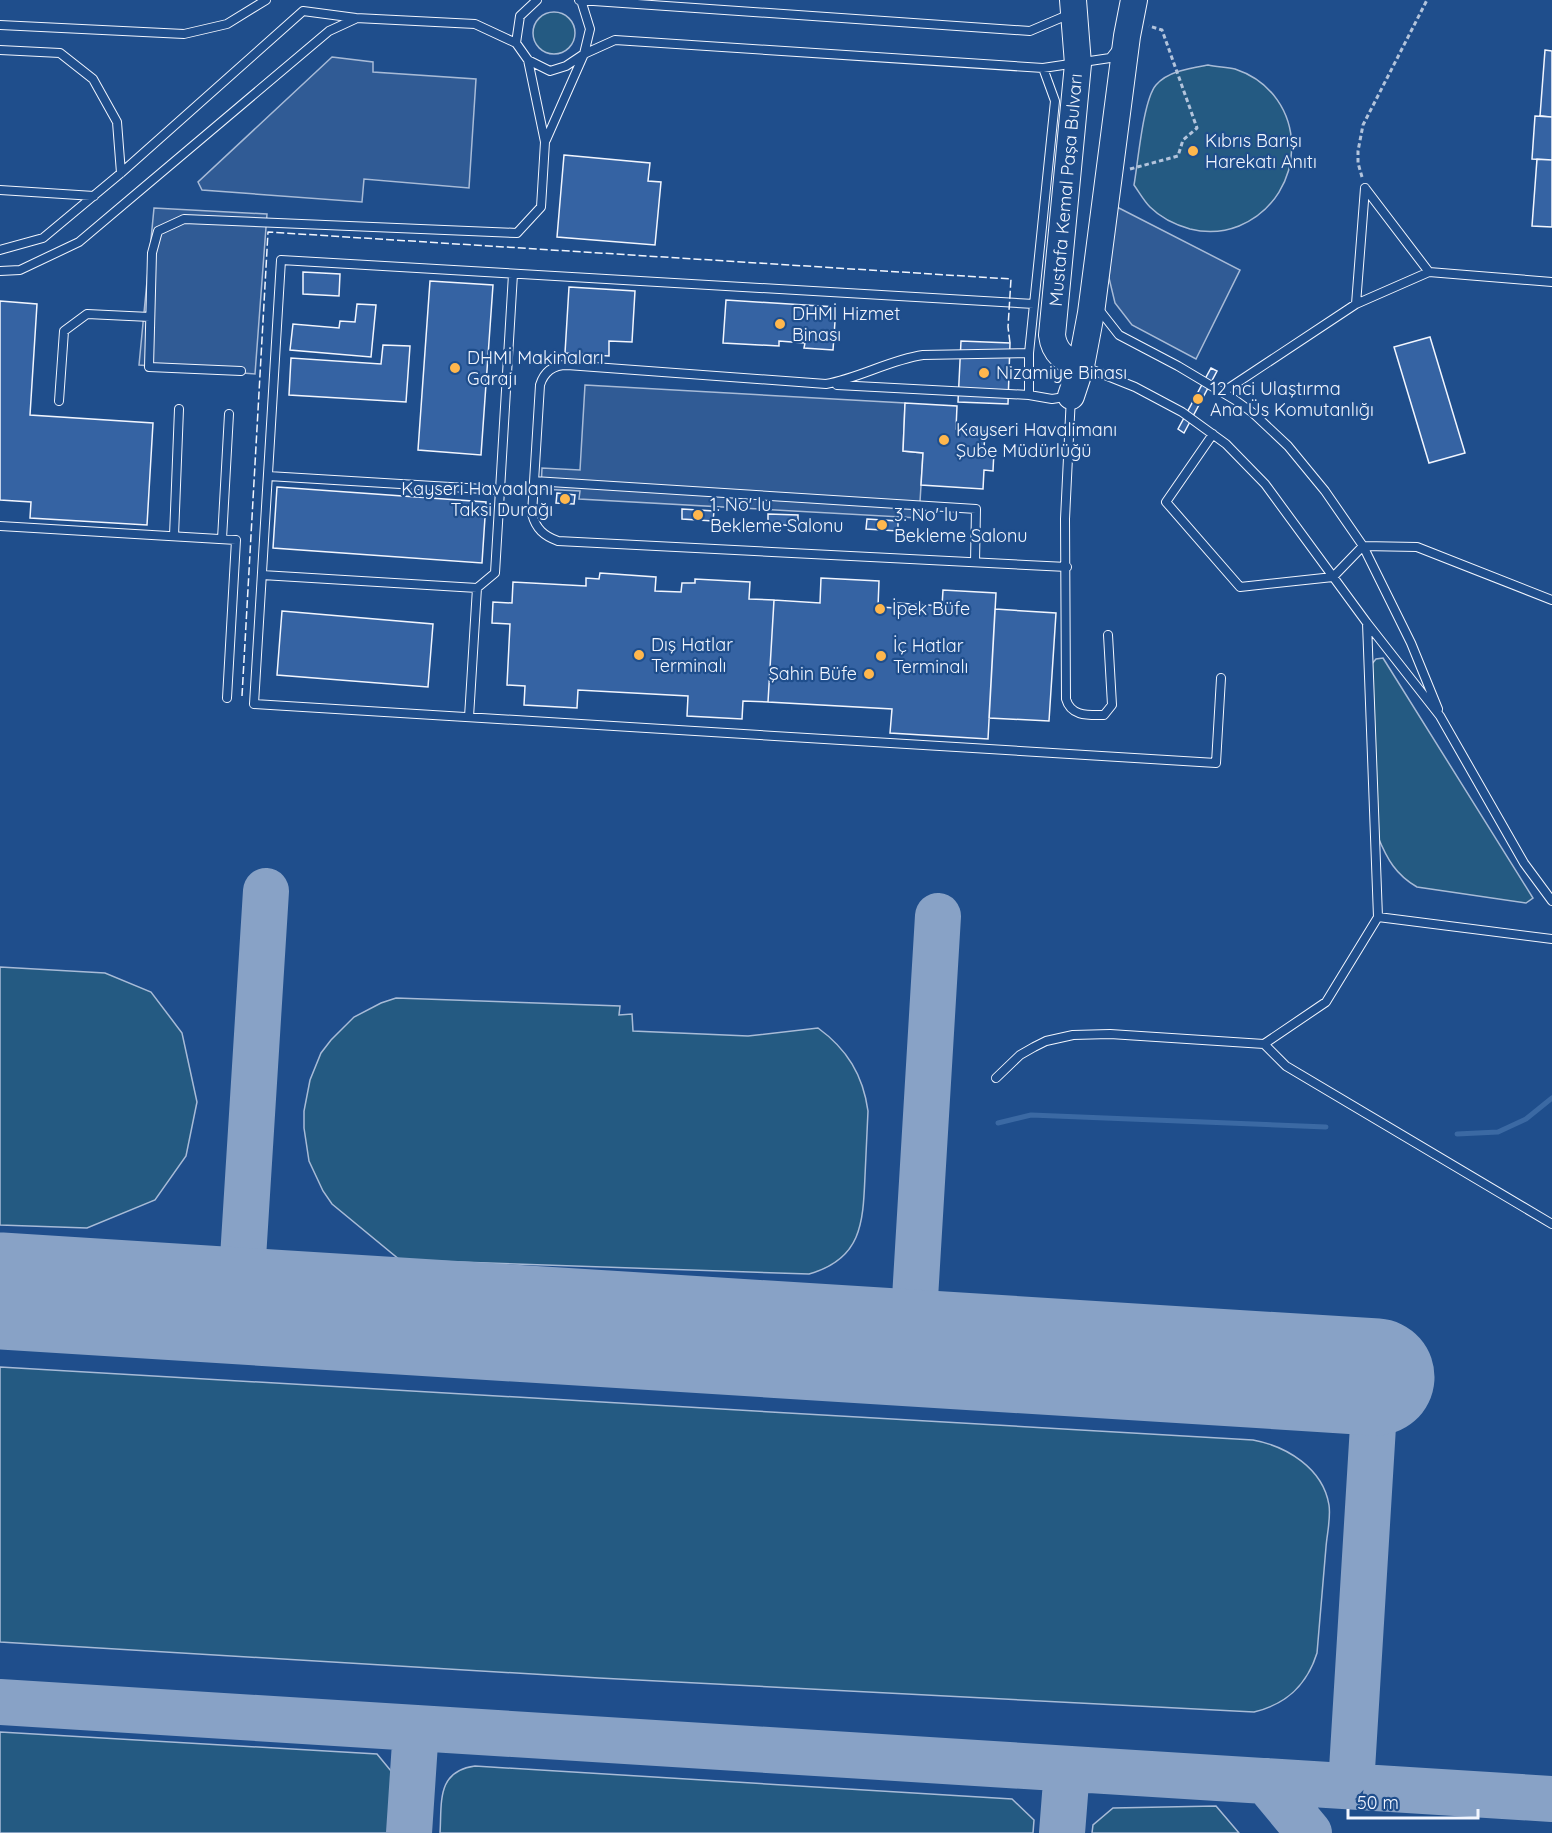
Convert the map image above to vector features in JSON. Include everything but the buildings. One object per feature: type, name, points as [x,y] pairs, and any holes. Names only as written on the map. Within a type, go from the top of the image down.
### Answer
[{"type":"main road","name":"Mustafa Kemal Paşa Bulvarı","points":[[1074,6],[1078,64],[1052,335],[1059,353],[1065,359],[1081,366]]},
{"type":"main road","name":"Mustafa Kemal Paşa Bulvarı","points":[[1071,396],[1081,366],[1092,301],[1130,19]]},
{"type":"lane","points":[[0,27],[184,34],[227,24],[266,0]]},
{"type":"lane","points":[[516,43],[520,16],[537,0]]},
{"type":"lane","points":[[545,142],[584,54],[590,29],[580,0],[1030,31],[1074,6]]},
{"type":"lane","points":[[0,250],[43,238],[121,173],[303,11],[356,18],[475,24],[516,43],[528,60],[545,142],[540,207],[517,233],[184,219],[158,231],[152,253],[149,367],[241,371]]},
{"type":"lane","points":[[0,271],[20,270],[79,242],[329,31],[356,18]]},
{"type":"lane","points":[[528,60],[550,71],[566,66],[584,54],[615,40],[1042,68],[1110,58],[1130,19]]},
{"type":"lane","points":[[0,50],[60,53],[93,79],[117,122],[121,173]]},
{"type":"lane","points":[[1029,395],[1029,353],[1055,101],[1042,68]]},
{"type":"lane","points":[[1365,188],[1429,272]]},
{"type":"lane","points":[[1356,304],[1365,188]]},
{"type":"lane","points":[[0,190],[94,196]]},
{"type":"lane","points":[[1034,304],[281,260],[254,704],[1215,763],[1221,678]]},
{"type":"lane","points":[[1222,393],[1356,304],[1429,272],[1552,282]]},
{"type":"lane","points":[[262,575],[477,588],[495,573],[513,274]]},
{"type":"lane","points":[[1092,301],[1119,335],[1178,366],[1253,413],[1288,446],[1324,490],[1363,546],[1406,633],[1440,716],[1524,863],[1552,901]]},
{"type":"lane","points":[[59,401],[64,331],[87,314],[150,317]]},
{"type":"lane","points":[[826,384],[858,377],[907,357],[1029,353]]},
{"type":"lane","points":[[1067,567],[558,541],[543,534],[534,521],[532,507],[540,385],[545,374],[555,367],[567,365],[826,384],[1029,395],[1052,399],[1071,396],[1065,519],[1067,567],[1066,699],[1070,708],[1079,714],[1104,715],[1112,705],[1108,635]]},
{"type":"lane","points":[[1081,366],[1159,398],[1213,434],[1246,463],[1265,483],[1366,623],[1440,716]]},
{"type":"lane","points":[[174,536],[179,409]]},
{"type":"lane","points":[[222,539],[229,414]]},
{"type":"lane","points":[[1213,434],[1166,502],[1240,587],[1334,577],[1363,546],[1417,547],[1552,600]]},
{"type":"lane","points":[[268,476],[500,490]]},
{"type":"lane","points":[[534,481],[976,509],[975,562]]},
{"type":"lane","points":[[0,526],[236,540],[227,699]]},
{"type":"lane","points":[[469,717],[477,588]]},
{"type":"lane","points":[[996,1078],[1020,1055],[1034,1047],[1046,1041],[1072,1035],[1122,1035],[1264,1044],[1326,1002],[1378,917],[1366,623]]},
{"type":"lane","points":[[1378,917],[1552,939]]},
{"type":"lane","points":[[1264,1044],[1286,1066],[1540,1219],[1552,1224]]},
{"type":"path","points":[[1365,188],[1358,163],[1359,140],[1363,125],[1427,0]]},
{"type":"path","points":[[1109,175],[1178,156],[1183,140],[1197,128],[1162,30],[1130,19]]},
{"type":"shaded area","points":[[554,12],[569,18],[575,33],[569,48],[554,54],[539,48],[533,33],[539,18]]},
{"type":"shaded area","points":[[332,57],[373,62],[373,72],[476,79],[469,188],[364,179],[362,202],[202,190],[198,182]]},
{"type":"shaded area","points":[[1208,65],[1235,69],[1260,82],[1277,100],[1288,122],[1292,146],[1289,170],[1279,192],[1262,212],[1239,226],[1215,231],[1190,229],[1164,218],[1148,205],[1134,185],[1144,117],[1151,93],[1161,80],[1173,73]]},
{"type":"shaded area","points":[[1115,206],[1240,270],[1196,359],[1132,325],[1115,303],[1109,278]]},
{"type":"shaded area","points":[[154,208],[267,214],[255,374],[139,365]]},
{"type":"shaded area","points":[[585,385],[905,403],[903,451],[923,453],[919,518],[579,499],[580,491],[541,489],[542,468],[580,470]]},
{"type":"shaded area","points":[[1383,658],[1533,898],[1526,903],[1417,887],[1398,872],[1389,859],[1378,837],[1371,665],[1376,659]]},
{"type":"shaded area","points":[[0,967],[105,973],[151,992],[182,1033],[197,1102],[186,1156],[155,1200],[87,1228],[0,1225]]},
{"type":"shaded area","points":[[396,998],[620,1006],[619,1015],[632,1014],[633,1031],[748,1036],[818,1028],[837,1045],[852,1064],[866,1098],[868,1111],[863,1209],[856,1237],[840,1259],[809,1274],[400,1260],[332,1204],[323,1191],[309,1161],[304,1128],[304,1111],[310,1080],[321,1053],[354,1017]]},
{"type":"shaded area","points":[[0,1367],[1253,1440],[1278,1447],[1301,1461],[1319,1480],[1329,1505],[1330,1515],[1317,1653],[1308,1675],[1294,1692],[1276,1704],[1254,1712],[599,1678],[0,1642]]},
{"type":"shaded area","points":[[0,1732],[377,1754],[396,1777],[398,1833],[0,1833]]},
{"type":"shaded area","points":[[475,1766],[1012,1799],[1034,1820],[1033,1833],[440,1833],[442,1800],[447,1781],[462,1769]]},
{"type":"shaded area","points":[[1216,1806],[1239,1833],[1092,1833],[1093,1825],[1113,1808]]},
{"type":"waterway","points":[[1457,1134],[1498,1132],[1526,1119],[1552,1098]]},
{"type":"waterway","points":[[998,1123],[1031,1115],[1326,1127]]},
{"type":"taxiway","points":[[240,1306],[266,891]]},
{"type":"taxiway","points":[[912,1348],[938,916]]},
{"type":"taxiway","points":[[1351,1786],[1376,1377]]},
{"type":"taxiway","points":[[0,1702],[1552,1799]]},
{"type":"taxiway","points":[[409,1833],[416,1728]]},
{"type":"taxiway","points":[[1062,1833],[1067,1769]]},
{"type":"taxiway","points":[[1266,1781],[1309,1833]]},
{"type":"runway","points":[[0,1291],[1376,1377]]},
{"type":"fence","points":[[242,696],[268,232],[1011,279],[1008,327],[1010,343]]},
{"type":"place","name":"Kıbrıs Barışı Harekatı Anıtı","points":[[1193,151]]},
{"type":"place","name":"DHMİ Hizmet Binası","points":[[780,324]]},
{"type":"place","name":"DHMİ Makinaları Garajı","points":[[455,368]]},
{"type":"place","name":"Nizamiye Binası","points":[[984,373]]},
{"type":"place","name":"12 nci Ulaştırma Ana Üs Komutanlığı","points":[[1198,399]]},
{"type":"place","name":"Kayseri Havalimanı Şube Müdürlüğü","points":[[944,440]]},
{"type":"place","name":"Kayseri Havaalanı Taksi Durağı","points":[[565,499]]},
{"type":"place","name":"1. No' lu Bekleme Salonu","points":[[698,515]]},
{"type":"place","name":"3. No' lu Bekleme Salonu","points":[[882,525]]},
{"type":"place","name":"İpek Büfe","points":[[880,609]]},
{"type":"place","name":"Dış Hatlar Terminalı","points":[[639,655]]},
{"type":"place","name":"İç Hatlar Terminalı","points":[[881,656]]},
{"type":"place","name":"Şahin Büfe","points":[[869,674]]}]
